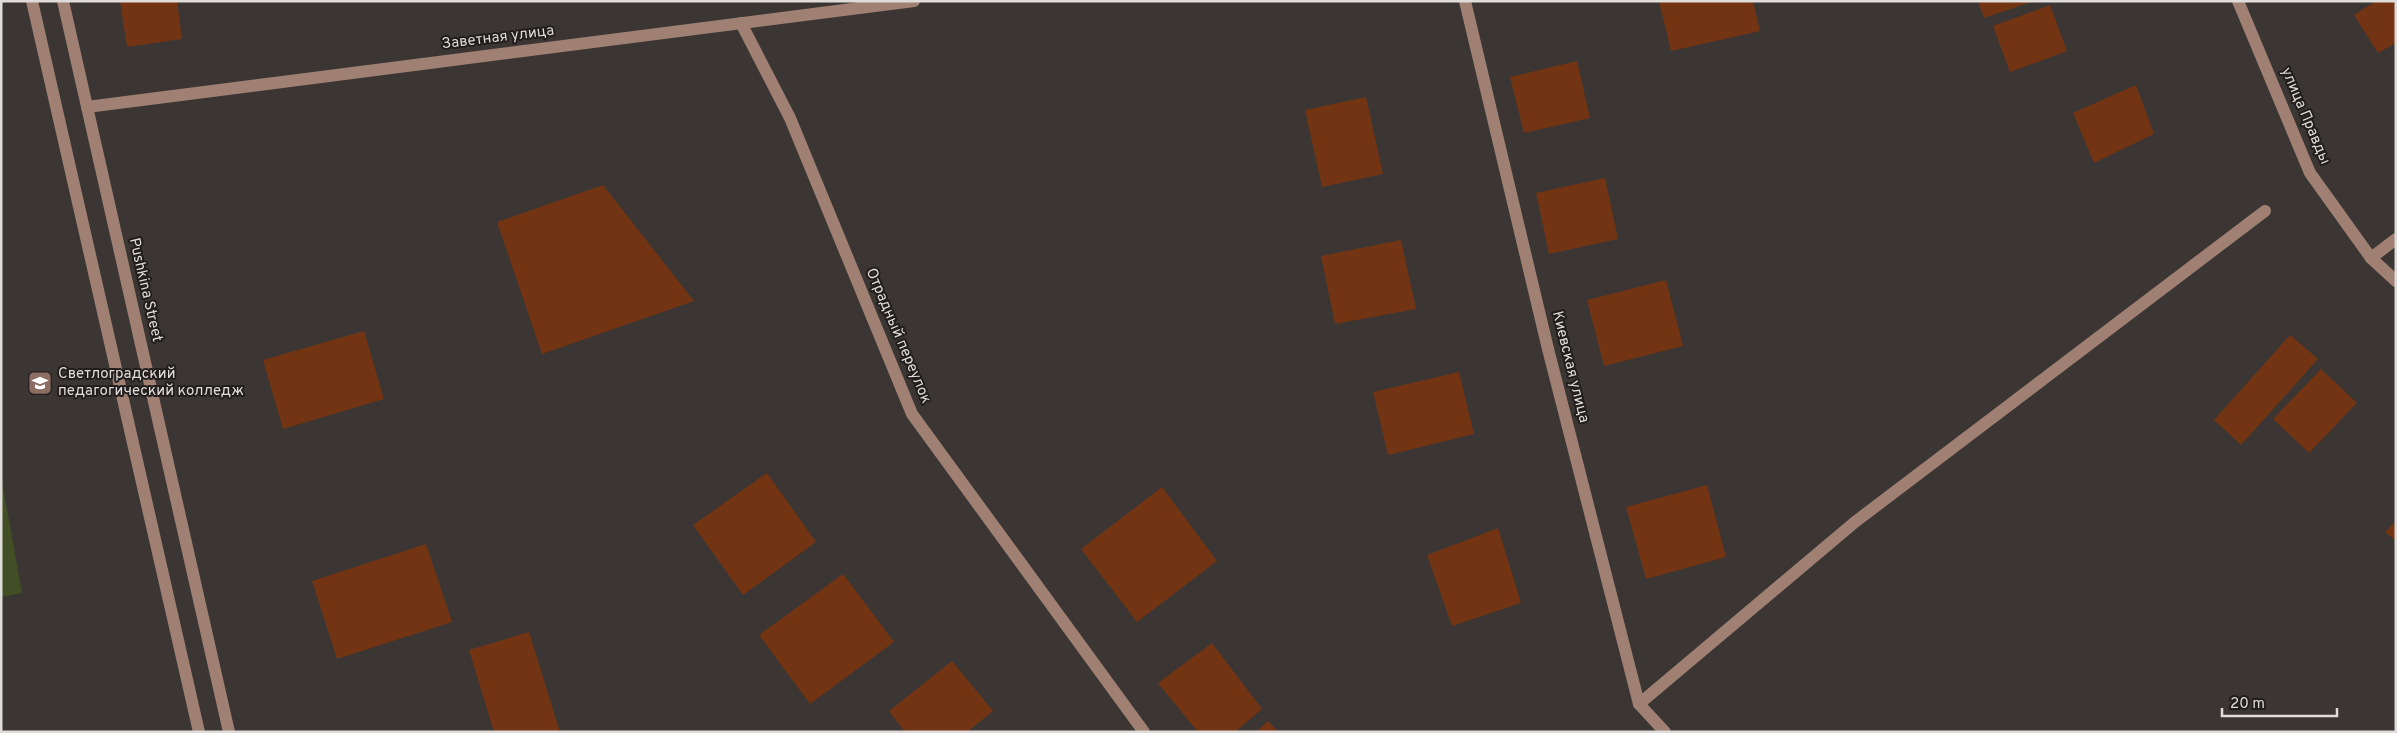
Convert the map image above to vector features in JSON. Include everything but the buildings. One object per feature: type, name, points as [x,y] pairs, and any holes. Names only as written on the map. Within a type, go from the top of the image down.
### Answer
[{"type":"street","points":[[32,1],[198,732]]},
{"type":"street","name":"Pushkina Street","points":[[63,1],[229,732]]},
{"type":"street","name":"Заветная улица","points":[[87,106],[914,1]]},
{"type":"street","name":"Киевская улица","points":[[1464,1],[1551,359],[1639,704],[1665,732]]},
{"type":"street","name":"улица Правды","points":[[2238,1],[2310,173],[2371,258],[2396,281]]},
{"type":"street","name":"Отрадный переулок","points":[[741,23],[790,118],[912,414],[1144,732]]},
{"type":"street","points":[[1639,704],[1855,522],[2265,212]]},
{"type":"street","points":[[2371,258],[2396,239]]},
{"type":"green space","points":[[1,476],[22,593],[1,597]]},
{"type":"place","name":"Светлоградский педагогический колледж","points":[[40,383]]}]
